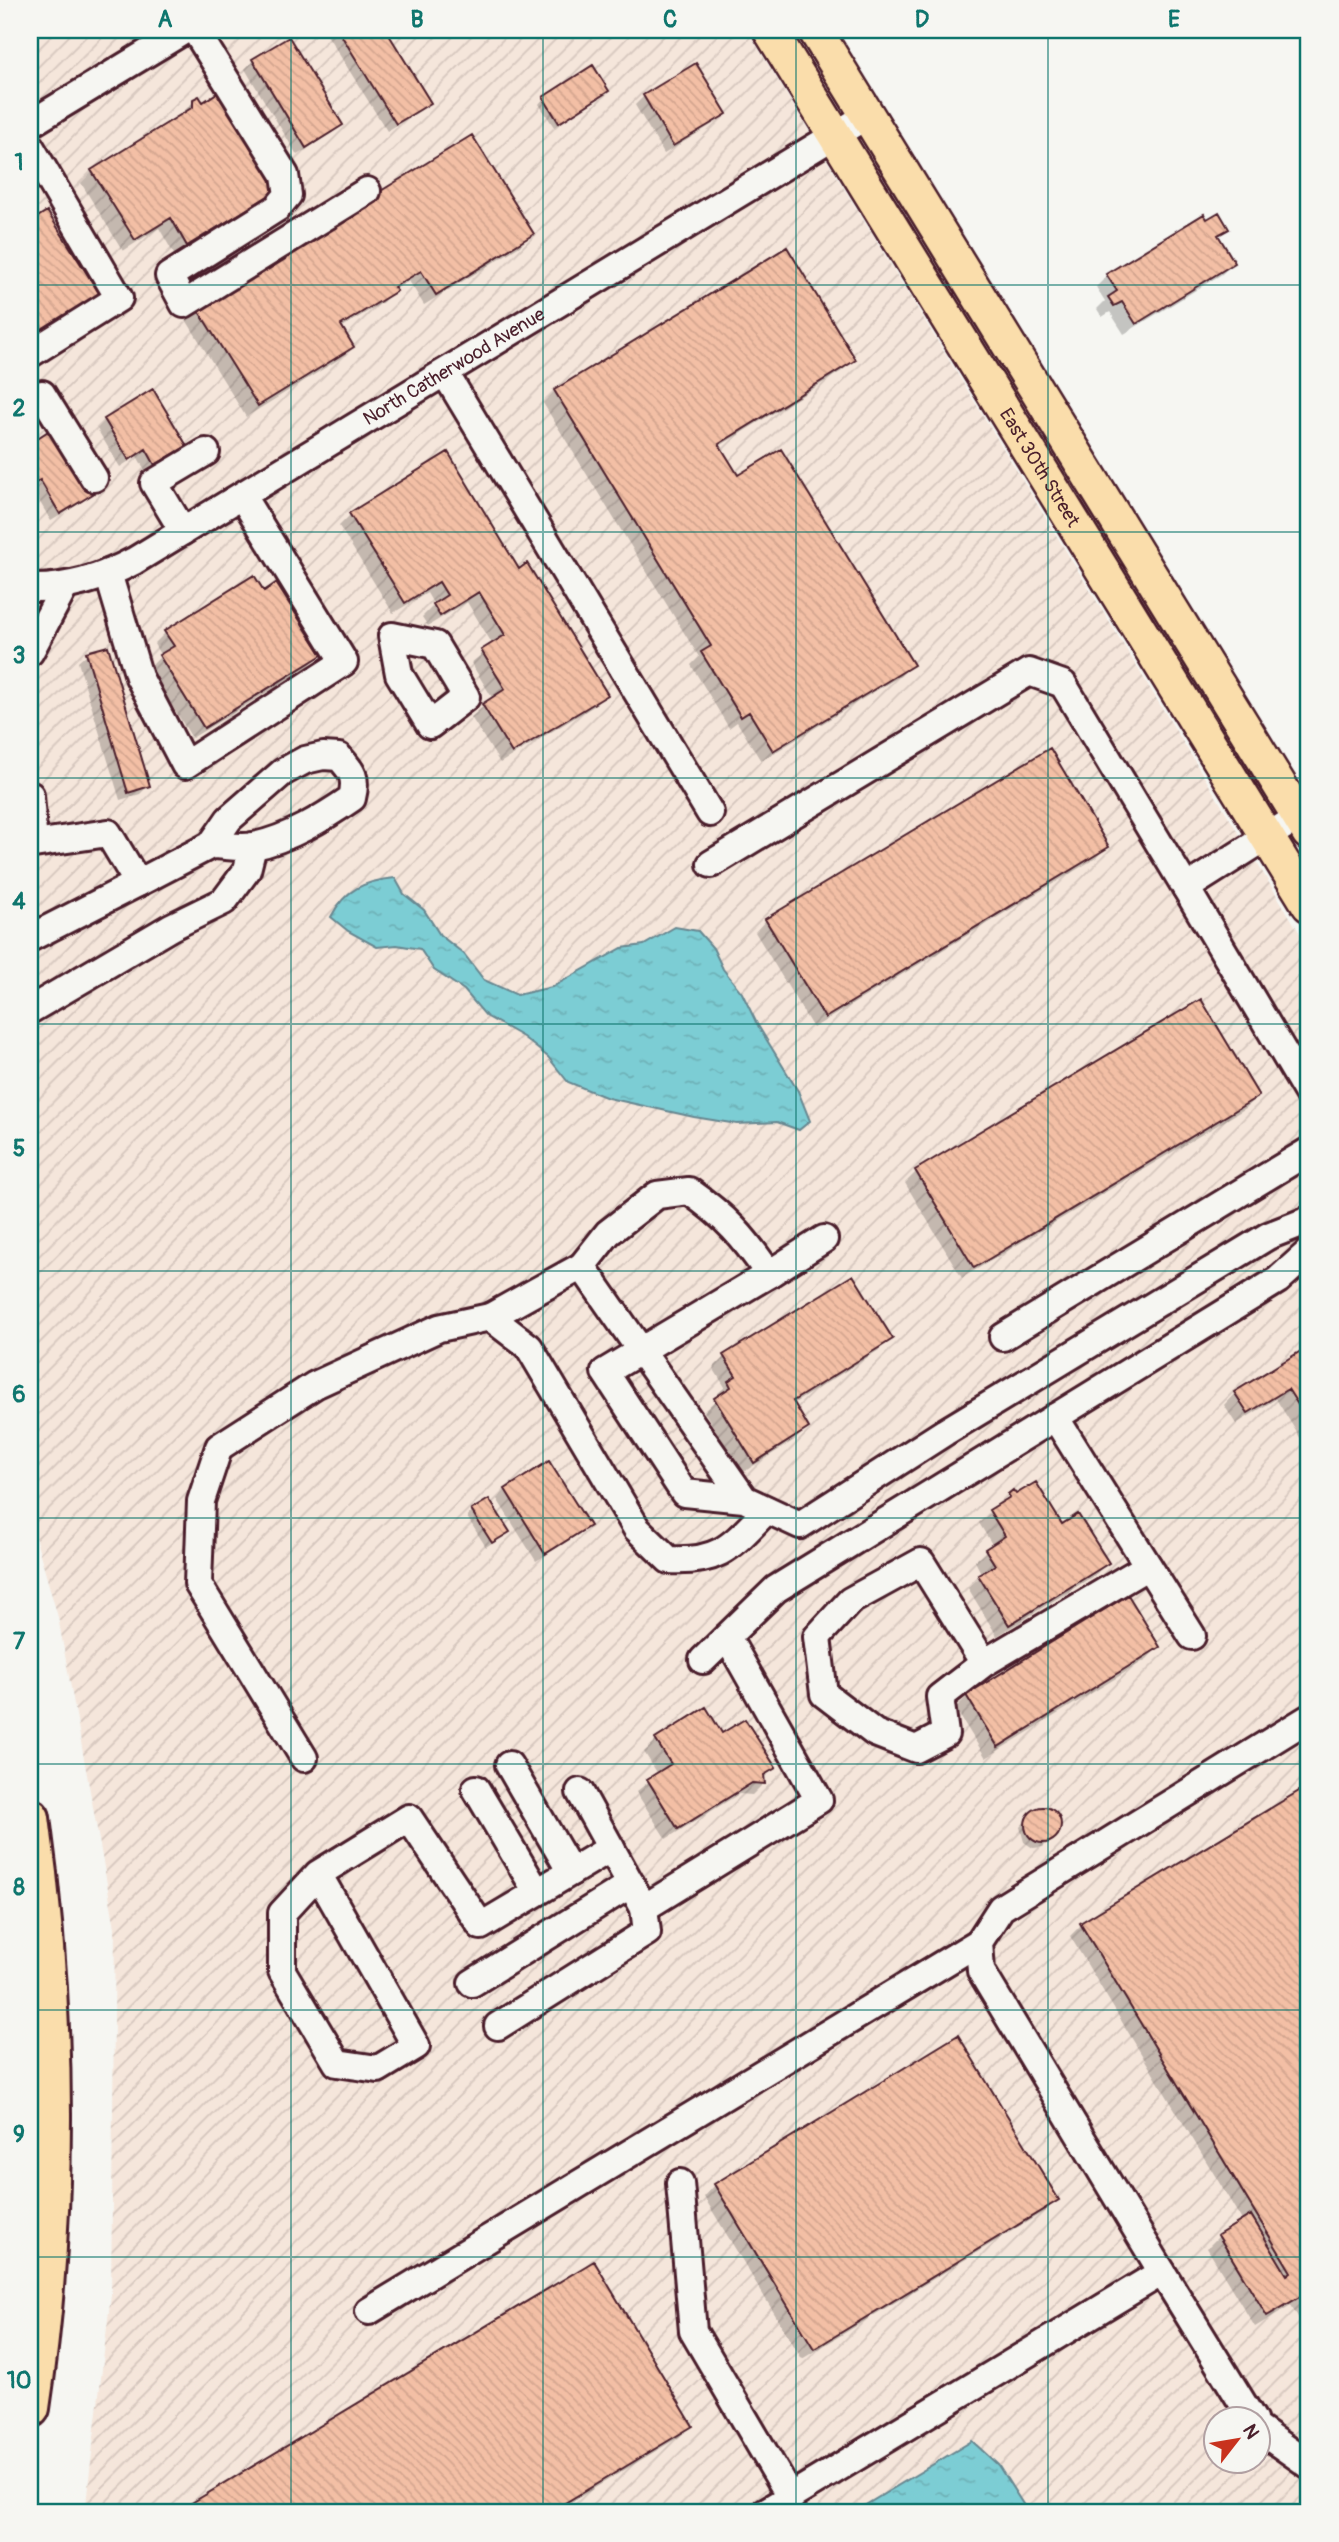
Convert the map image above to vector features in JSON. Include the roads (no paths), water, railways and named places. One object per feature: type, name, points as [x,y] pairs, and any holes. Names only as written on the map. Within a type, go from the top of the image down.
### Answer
[{"type":"highway","points":[[30,1818],[46,1982],[49,2129],[46,2250],[30,2408]]},
{"type":"main road","name":"East 30th Street","points":[[770,30],[1309,905]]},
{"type":"main road","name":"East 30th Street","points":[[815,30],[1306,820]]},
{"type":"street","points":[[30,124],[185,30]]},
{"type":"street","points":[[195,30],[285,175],[288,195],[277,208],[169,276],[184,304],[367,191]]},
{"type":"street","name":"North Catherwood Avenue","points":[[30,588],[65,586],[134,562],[867,115]]},
{"type":"street","points":[[30,146],[119,298],[30,354]]},
{"type":"street","points":[[445,373],[710,813]]},
{"type":"street","points":[[30,402],[42,394],[94,478]]},
{"type":"street","points":[[183,531],[154,483],[206,452]]},
{"type":"street","points":[[108,573],[139,677],[185,765],[344,662],[242,496]]},
{"type":"street","points":[[30,652],[65,586]]},
{"type":"street","points":[[711,864],[1029,672],[1063,684],[1309,1095]]},
{"type":"street","points":[[30,938],[211,845],[229,819],[255,795],[283,772],[305,760],[323,756],[339,757],[350,768],[356,782],[352,799],[298,830],[253,846],[211,845]]},
{"type":"street","points":[[30,795],[32,846],[108,833],[138,883]]},
{"type":"street","points":[[1186,888],[1267,836],[1306,820]]},
{"type":"street","points":[[30,1010],[171,927],[224,901],[247,870],[253,846]]},
{"type":"street","points":[[1003,1337],[1309,1151]]},
{"type":"street","points":[[304,1759],[198,1584],[201,1501],[219,1447],[315,1385],[439,1328],[490,1317],[582,1266],[608,1233],[657,1195],[690,1191],[716,1210],[743,1236],[769,1273]]},
{"type":"street","points":[[824,1239],[605,1372],[684,1493],[756,1504],[800,1525],[956,1425],[1268,1236],[1309,1220]]},
{"type":"street","points":[[703,1660],[776,1589],[1278,1280],[1309,1252]]},
{"type":"street","points":[[582,1266],[641,1351],[756,1504]]},
{"type":"street","points":[[490,1317],[529,1347],[637,1529],[668,1560],[695,1562],[729,1549],[756,1504]]},
{"type":"street","points":[[1055,1417],[1192,1636]]},
{"type":"street","points":[[984,1663],[921,1562],[850,1601],[817,1637],[824,1694],[875,1733],[916,1749],[946,1734],[940,1697],[984,1663],[1148,1566]]},
{"type":"street","points":[[644,1908],[820,1800],[727,1637]]},
{"type":"street","points":[[369,2311],[979,1942],[1001,1908],[1309,1718]]},
{"type":"street","points":[[509,1765],[571,1872]]},
{"type":"street","points":[[476,1789],[537,1892]]},
{"type":"street","points":[[498,2026],[647,1932],[644,1908],[580,1792]]},
{"type":"street","points":[[318,1874],[416,2046],[378,2069],[337,2063],[282,1971],[282,1913],[318,1874],[409,1818],[481,1926],[611,1848]]},
{"type":"street","points":[[472,1983],[631,1884]]},
{"type":"street","points":[[979,1942],[981,1971],[1244,2406]]},
{"type":"street","points":[[680,2183],[693,2331],[791,2498]]},
{"type":"street","points":[[765,2512],[1162,2272]]},
{"type":"street","points":[[1272,2439],[1309,2465]]},
{"type":"water","points":[[395,878],[404,894],[424,910],[440,935],[464,954],[484,980],[517,995],[552,987],[622,948],[644,945],[675,927],[698,931],[713,948],[723,969],[742,993],[757,1024],[798,1091],[810,1121],[799,1130],[777,1122],[737,1124],[608,1098],[568,1082],[548,1057],[523,1037],[486,1016],[464,990],[434,970],[420,949],[397,945],[377,947],[348,931],[331,917],[349,893],[357,888],[374,881]]},
{"type":"water","points":[[972,2441],[998,2465],[1028,2512],[854,2512]]}]
